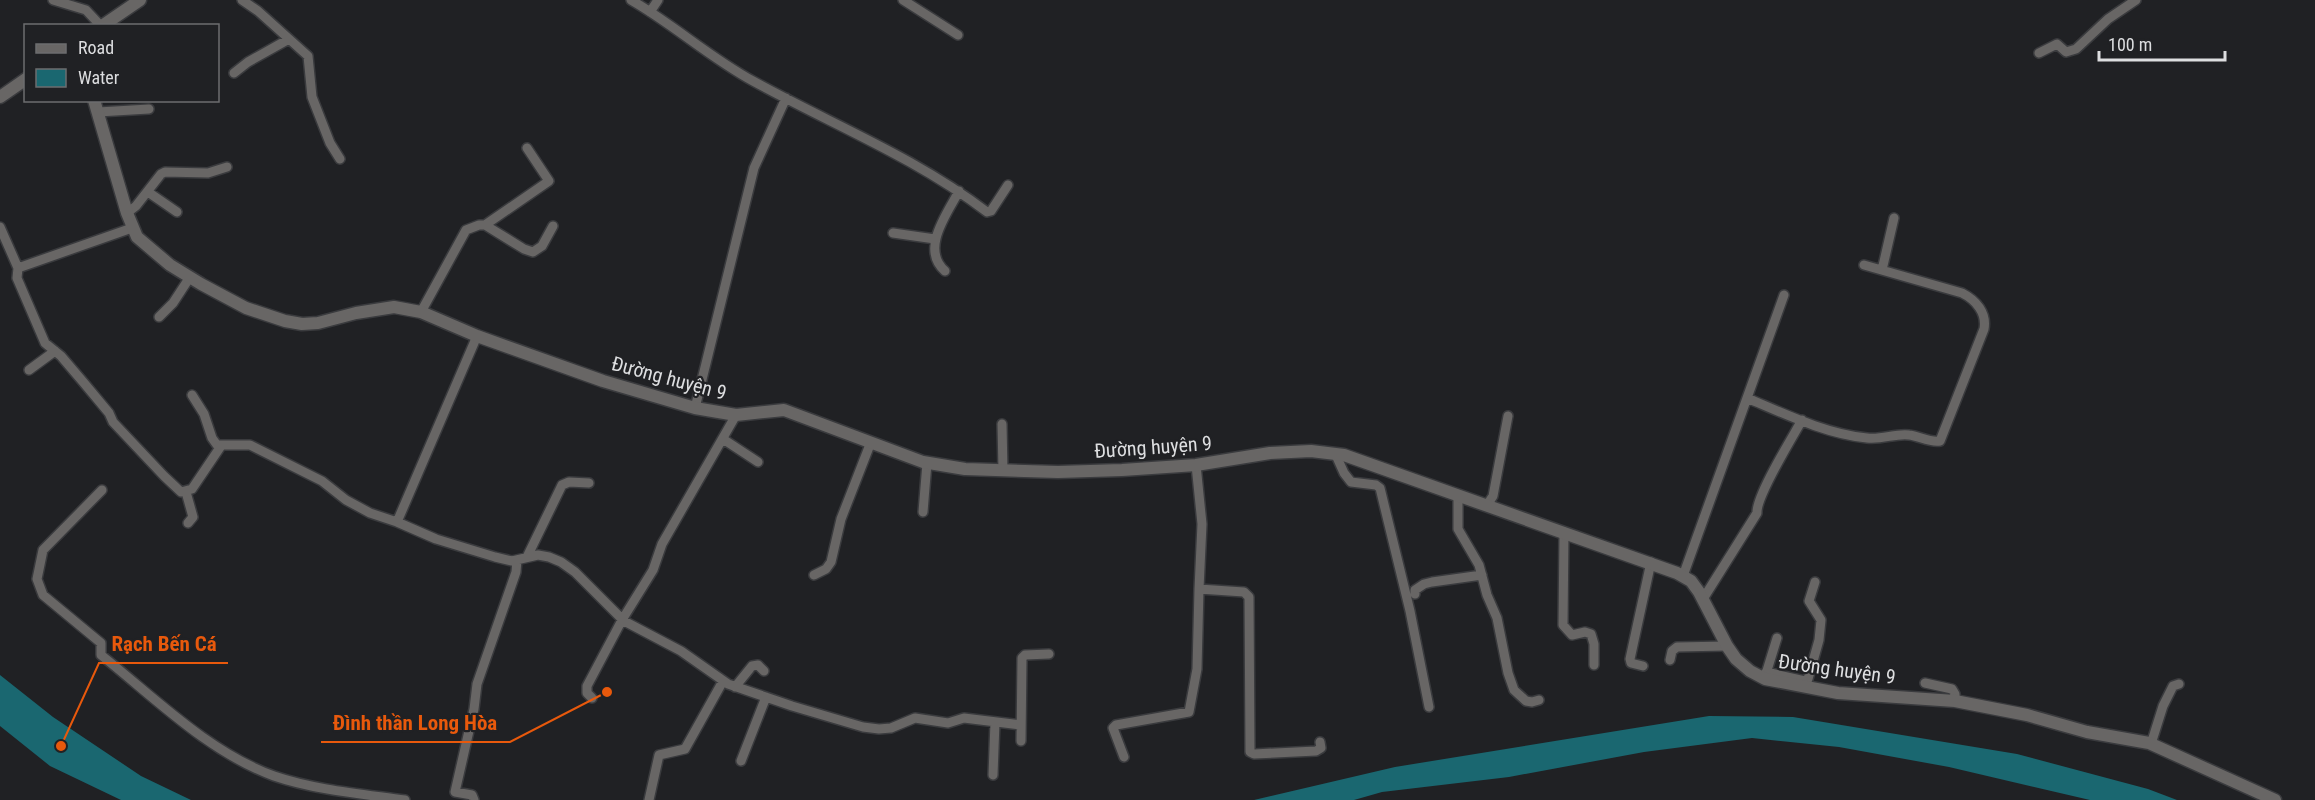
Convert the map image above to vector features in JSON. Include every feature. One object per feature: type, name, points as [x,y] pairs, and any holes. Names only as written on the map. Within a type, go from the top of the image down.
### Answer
[{"type":"street","points":[[53,0],[86,10],[99,24]]},
{"type":"street","points":[[104,24],[140,0]]},
{"type":"street","points":[[242,0],[258,11],[309,56],[312,97],[330,143],[340,159]]},
{"type":"street","points":[[631,0],[704,51],[786,98],[860,134],[959,191],[988,212],[1008,185]]},
{"type":"street","points":[[650,12],[658,0]]},
{"type":"street","points":[[903,0],[958,35]]},
{"type":"street","points":[[2039,53],[2057,44],[2066,52],[2076,49],[2108,19],[2136,0]]},
{"type":"street","points":[[234,73],[248,62],[290,39]]},
{"type":"street","points":[[0,96],[24,80]]},
{"type":"street","points":[[695,408],[754,168],[786,98]]},
{"type":"street","points":[[96,106],[149,109]]},
{"type":"street","name":"Đường huyện 9","points":[[96,106],[127,213],[137,237],[153,253],[190,278],[246,308],[302,324],[328,321],[381,308],[394,307],[421,312],[477,336],[603,381],[695,408],[736,415],[783,410],[927,463],[965,469],[1079,472],[1196,465],[1270,453],[1311,451],[1335,453],[1651,562],[1683,576],[1695,586],[1703,598],[1727,646],[1743,665],[1765,676],[1838,693],[1955,701],[2027,715],[2087,732],[2151,744],[2276,800]]},
{"type":"street","points":[[485,225],[549,181],[526,148]]},
{"type":"street","points":[[127,213],[165,172],[208,173],[227,166]]},
{"type":"street","points":[[945,272],[936,260],[935,239],[959,191]]},
{"type":"street","points":[[148,192],[177,212]]},
{"type":"street","points":[[1882,270],[1894,218]]},
{"type":"street","points":[[421,312],[463,233],[479,225],[485,225],[533,252],[542,246],[553,226]]},
{"type":"street","points":[[0,227],[18,268],[16,278],[45,343],[56,351],[89,388],[120,431],[164,476],[182,492],[192,489],[221,446]]},
{"type":"street","points":[[18,268],[132,228]]},
{"type":"street","points":[[893,233],[935,239]]},
{"type":"street","points":[[1747,398],[1802,420],[1849,435],[1881,439],[1906,434],[1940,441],[1984,329],[1984,318],[1975,301],[1968,296],[1864,265]]},
{"type":"street","points":[[159,317],[190,278]]},
{"type":"street","points":[[1683,576],[1784,295]]},
{"type":"street","points":[[397,522],[477,336]]},
{"type":"street","points":[[29,370],[56,351]]},
{"type":"street","points":[[192,395],[204,414],[214,442],[221,446],[250,445],[322,481],[346,500],[370,513],[436,538],[495,557],[549,557],[561,562],[575,572],[622,620],[681,651],[735,687],[837,720],[879,729],[902,724],[915,718],[948,723],[964,718],[1021,725]]},
{"type":"street","points":[[592,698],[587,693],[587,686],[622,620],[653,570],[662,544],[736,415]]},
{"type":"street","points":[[1487,506],[1493,496],[1508,416]]},
{"type":"street","points":[[1703,598],[1757,513],[1757,506],[1764,491],[1802,420]]},
{"type":"street","points":[[1002,423],[1003,471]]},
{"type":"street","points":[[723,439],[758,462]]},
{"type":"street","points":[[814,575],[826,569],[831,562],[841,519],[871,442]]},
{"type":"street","points":[[1335,453],[1351,482],[1376,485],[1380,488],[1410,611],[1429,707]]},
{"type":"street","points":[[924,512],[927,463]]},
{"type":"street","points":[[1124,757],[1114,734],[1113,728],[1116,725],[1189,712],[1197,669],[1202,524],[1196,465]]},
{"type":"street","points":[[474,800],[471,795],[454,796],[474,709],[477,684],[516,572],[562,485],[569,482],[589,483]]},
{"type":"street","points":[[102,490],[43,550],[37,579],[43,595],[101,643],[101,655],[190,729],[251,766],[288,780],[405,800]]},
{"type":"street","points":[[186,492],[193,517],[188,523]]},
{"type":"street","points":[[1458,495],[1458,529],[1479,566],[1487,595],[1497,618],[1508,673],[1514,690],[1526,701],[1539,700]]},
{"type":"street","points":[[1564,532],[1563,626],[1572,635],[1585,632],[1591,634],[1594,644],[1594,665]]},
{"type":"street","points":[[1643,666],[1631,663],[1630,652],[1651,562]]},
{"type":"street","points":[[1415,594],[1415,590],[1424,584],[1482,575]]},
{"type":"street","points":[[1777,638],[1765,676],[1805,681],[1808,679],[1821,627],[1820,615],[1809,601],[1815,582]]},
{"type":"street","points":[[1199,589],[1244,592],[1249,597],[1252,754],[1316,751],[1321,748],[1320,742]]},
{"type":"street","points":[[1670,660],[1672,651],[1677,647],[1727,646]]},
{"type":"street","points":[[1021,741],[1022,658],[1025,655],[1049,654]]},
{"type":"street","points":[[735,687],[752,666],[758,665],[764,671]]},
{"type":"street","points":[[649,800],[659,755],[685,749],[723,681]]},
{"type":"street","points":[[1925,683],[1952,689],[1955,701]]},
{"type":"street","points":[[2151,744],[2163,706],[2173,686],[2179,684]]},
{"type":"street","points":[[741,761],[765,697]]},
{"type":"street","points":[[993,775],[995,722]]},
{"type":"water","points":[[0,675],[53,717],[141,776],[191,800],[121,800],[50,766],[0,726]]},
{"type":"water","points":[[1709,716],[1793,717],[2017,754],[2148,789],[2177,800],[2090,800],[1949,767],[1839,747],[1752,738],[1644,752],[1509,777],[1382,792],[1354,800],[1254,800],[1395,767]]},
{"type":"place","name":"Đình thần Long Hòa","points":[[607,692]]},
{"type":"place","name":"Rạch Bến Cá","points":[[61,746]]}]
